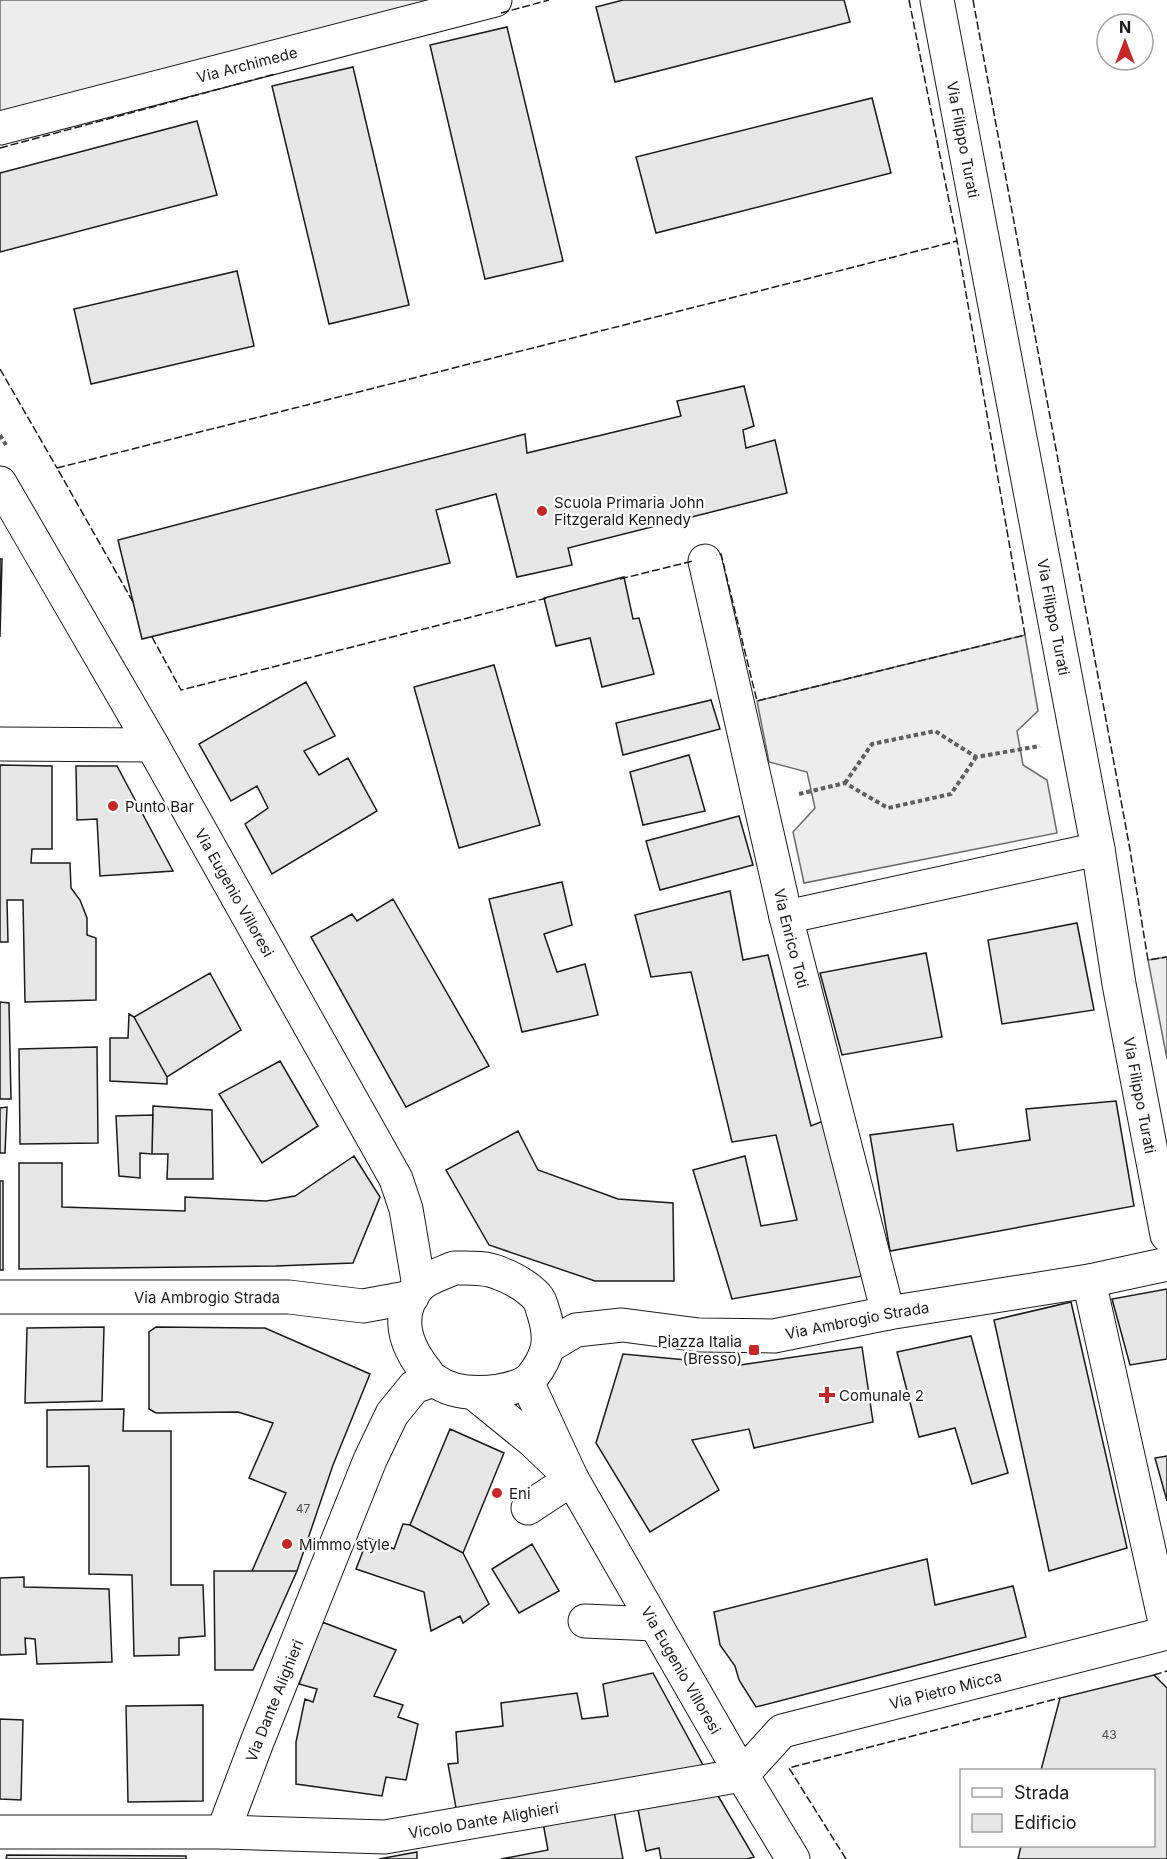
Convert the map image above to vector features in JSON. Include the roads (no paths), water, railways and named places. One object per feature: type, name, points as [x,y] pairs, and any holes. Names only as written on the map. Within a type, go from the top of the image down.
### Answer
[{"type":"street","name":"Via Archimede","points":[[0,128],[495,0]]},
{"type":"street","name":"Via Filippo Turati","points":[[937,0],[1098,849],[1119,984],[1167,1235]]},
{"type":"street","name":"Via Eugenio Villoresi","points":[[0,483],[152,745],[396,1179],[406,1209],[415,1291]]},
{"type":"street","name":"Via Enrico Toti","points":[[705,561],[786,917],[888,1313]]},
{"type":"street","points":[[0,744],[152,745]]},
{"type":"street","points":[[786,917],[1098,849]]},
{"type":"street","name":"Via Ambrogio Strada","points":[[549,1346],[576,1330],[622,1325],[699,1335],[774,1336],[888,1313],[1089,1281],[1167,1264]]},
{"type":"street","points":[[454,1268],[497,1272],[539,1298],[547,1322],[549,1346],[541,1365],[527,1382],[503,1390],[475,1394],[453,1389],[433,1380],[416,1359],[405,1335],[405,1314],[415,1291],[435,1276],[454,1268]]},
{"type":"street","name":"Via Pietro Micca","points":[[742,1775],[782,1731],[1167,1632],[1089,1281]]},
{"type":"street","name":"Via Ambrogio Strada","points":[[0,1297],[289,1297],[363,1306],[415,1291]]},
{"type":"street","name":"Via Dante Alighieri","points":[[232,1841],[257,1742],[381,1466],[392,1414],[414,1388],[433,1380]]},
{"type":"street","name":"Via Eugenio Villoresi","points":[[527,1382],[572,1479],[742,1775],[793,1859]]},
{"type":"street","name":"Via Eugenio Villoresi","points":[[475,1394],[533,1441],[572,1479]]},
{"type":"street","points":[[528,1508],[572,1479]]},
{"type":"street","points":[[585,1621],[655,1624]]},
{"type":"street","name":"Vicolo Dante Alighieri","points":[[232,1841],[385,1837],[742,1775]]},
{"type":"street","points":[[0,1832],[232,1841]]},
{"type":"place","name":"Scuola Primaria John Fitzgerald Kennedy","points":[[542,511]]},
{"type":"place","name":"Punto Bar","points":[[113,806]]},
{"type":"place","name":"Piazza Italia (Bresso)","points":[[754,1350]]},
{"type":"place","name":"Comunale 2","points":[[827,1395]]},
{"type":"place","name":"Eni","points":[[497,1493]]},
{"type":"place","name":"Mimmo style","points":[[287,1544]]}]
